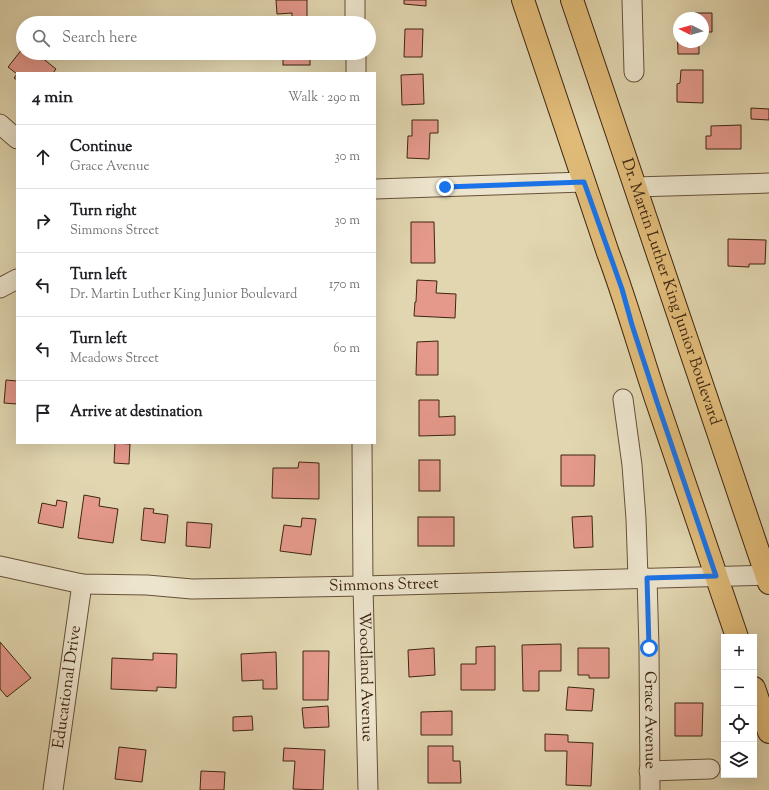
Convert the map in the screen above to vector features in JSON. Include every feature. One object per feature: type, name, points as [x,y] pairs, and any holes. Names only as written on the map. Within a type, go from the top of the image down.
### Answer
[{"type":"main road","points":[[523,0],[584,182],[622,289],[655,395],[736,634]]},
{"type":"main road","name":"Dr. Martin Luther King Junior Boulevard","points":[[572,0],[768,578]]},
{"type":"main road","points":[[757,697],[769,732]]},
{"type":"street","points":[[355,0],[356,16]]},
{"type":"street","points":[[632,0],[634,72]]},
{"type":"street","points":[[356,60],[356,72]]},
{"type":"street","points":[[0,124],[16,138]]},
{"type":"street","points":[[376,189],[584,182]]},
{"type":"street","points":[[635,187],[769,182]]},
{"type":"street","points":[[0,288],[16,280]]},
{"type":"street","name":"Grace Avenue","points":[[623,399],[632,473],[649,648],[650,790]]},
{"type":"street","name":"Woodland Avenue","points":[[362,444],[363,586],[368,790]]},
{"type":"street","name":"Simmons Street","points":[[0,566],[82,584],[147,585],[192,589],[363,586],[716,576],[768,578]]},
{"type":"street","name":"Educational Drive","points":[[53,790],[82,584]]},
{"type":"street","points":[[649,771],[710,768]]},
{"type":"building","points":[[276,0],[307,0],[307,16],[292,16],[292,13],[277,14]]},
{"type":"building","points":[[404,0],[426,0],[426,6],[404,4]]},
{"type":"building","points":[[709,13],[712,13],[712,32],[709,32]]},
{"type":"building","points":[[405,29],[423,29],[422,57],[404,57]]},
{"type":"building","points":[[678,48],[699,48],[699,54],[678,54]]},
{"type":"building","points":[[16,57],[16,60],[45,60],[56,69],[54,72],[16,72],[16,73],[8,67]]},
{"type":"building","points":[[283,60],[310,60],[310,65],[283,65]]},
{"type":"building","points":[[681,70],[703,70],[703,103],[677,102],[677,84],[680,83]]},
{"type":"building","points":[[423,74],[424,104],[402,105],[401,75]]},
{"type":"building","points":[[751,108],[769,109],[769,120],[751,119]]},
{"type":"building","points":[[412,120],[438,120],[438,133],[430,133],[429,159],[407,158],[408,136],[412,136]]},
{"type":"building","points":[[741,125],[741,149],[706,149],[706,136],[711,136],[711,126]]},
{"type":"building","points":[[411,222],[434,222],[435,263],[411,263]]},
{"type":"building","points":[[728,239],[766,240],[765,264],[749,264],[749,267],[728,266]]},
{"type":"building","points":[[417,280],[437,281],[436,293],[456,294],[455,318],[414,316]]},
{"type":"building","points":[[438,341],[438,375],[416,375],[417,342]]},
{"type":"building","points":[[6,380],[16,381],[16,404],[4,403]]},
{"type":"building","points":[[419,400],[439,400],[439,417],[455,416],[455,435],[419,436]]},
{"type":"building","points":[[115,444],[130,444],[129,464],[114,463]]},
{"type":"building","points":[[561,455],[595,455],[594,486],[561,486]]},
{"type":"building","points":[[419,460],[440,460],[440,491],[419,491]]},
{"type":"building","points":[[299,462],[319,463],[319,499],[272,498],[273,468],[298,468]]},
{"type":"building","points":[[84,495],[100,498],[99,506],[118,509],[113,543],[78,538]]},
{"type":"building","points":[[57,500],[67,502],[63,528],[38,523],[42,503],[56,506]]},
{"type":"building","points":[[144,508],[154,509],[153,513],[168,515],[165,543],[141,540]]},
{"type":"building","points":[[592,516],[593,547],[574,548],[572,517]]},
{"type":"building","points":[[418,517],[454,517],[454,546],[418,546]]},
{"type":"building","points":[[302,518],[316,519],[311,555],[280,551],[284,525],[301,527]]},
{"type":"building","points":[[187,522],[212,524],[210,548],[186,546]]},
{"type":"building","points":[[0,642],[31,678],[7,697],[0,689]]},
{"type":"building","points":[[561,644],[561,671],[539,671],[539,691],[523,691],[522,645]]},
{"type":"building","points":[[495,646],[495,690],[461,690],[461,664],[476,664],[476,647]]},
{"type":"building","points":[[434,648],[435,675],[409,677],[408,650]]},
{"type":"building","points":[[578,648],[609,648],[609,678],[589,678],[589,675],[578,675]]},
{"type":"building","points":[[303,651],[329,651],[328,700],[303,700]]},
{"type":"building","points":[[276,652],[277,689],[263,689],[263,680],[242,681],[241,654]]},
{"type":"building","points":[[153,653],[177,654],[176,688],[157,687],[157,691],[111,689],[112,658],[153,660]]},
{"type":"building","points":[[568,687],[594,689],[592,711],[566,710]]},
{"type":"building","points":[[675,703],[703,703],[702,736],[675,736]]},
{"type":"building","points":[[328,706],[329,727],[304,728],[302,708]]},
{"type":"building","points":[[452,711],[452,735],[421,735],[421,712]]},
{"type":"building","points":[[252,716],[253,730],[233,731],[233,717]]},
{"type":"building","points":[[545,734],[568,735],[568,742],[593,743],[591,786],[566,785],[567,751],[545,751]]},
{"type":"building","points":[[428,746],[453,746],[453,761],[460,761],[461,783],[428,783]]},
{"type":"building","points":[[119,747],[146,750],[142,782],[115,779]]},
{"type":"building","points":[[284,748],[325,750],[323,790],[293,789],[295,761],[283,761]]},
{"type":"building","points":[[201,771],[225,772],[224,790],[200,790]]},
{"type":"route","points":[[445,187],[584,182],[622,289],[657,402],[716,576],[647,578],[649,648]]}]
